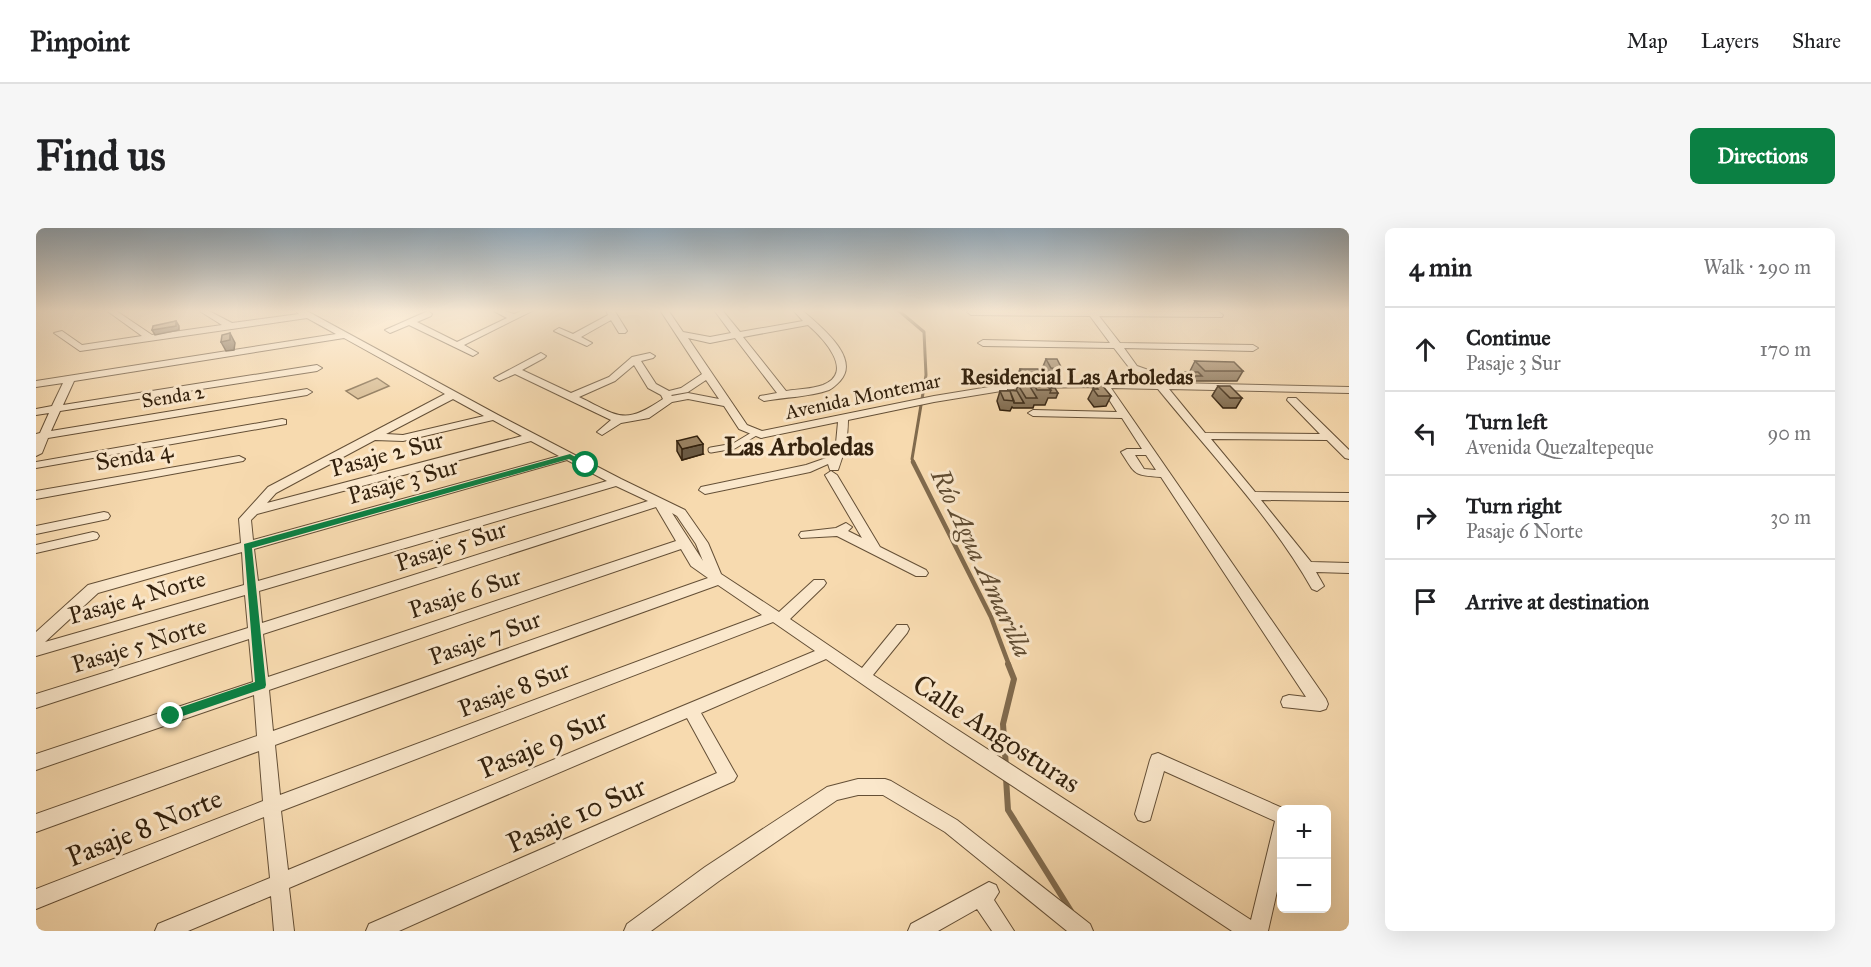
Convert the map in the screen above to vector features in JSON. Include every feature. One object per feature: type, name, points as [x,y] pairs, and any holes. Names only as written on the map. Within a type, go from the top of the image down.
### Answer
[{"type":"street","points":[[73,343],[80,348],[117,343]]},
{"type":"street","points":[[36,384],[298,343]]},
{"type":"street","points":[[361,343],[494,417],[681,513],[702,543],[718,578]]},
{"type":"street","points":[[453,343],[473,353]]},
{"type":"street","points":[[457,345],[461,343]]},
{"type":"street","name":"Avenida Montemar","points":[[686,343],[743,427],[754,434],[768,434],[934,399],[1020,385],[1120,384],[1349,390]]},
{"type":"street","points":[[693,354],[707,343]]},
{"type":"street","points":[[744,343],[783,394]]},
{"type":"street","points":[[764,398],[828,387],[836,381],[841,361],[837,348],[832,343]]},
{"type":"street","points":[[983,343],[1253,348]]},
{"type":"street","points":[[1117,345],[1134,368],[1181,385]]},
{"type":"street","points":[[499,378],[541,356]]},
{"type":"street","points":[[571,397],[612,379],[635,359],[650,356]]},
{"type":"street","points":[[635,359],[652,386],[667,397],[688,396],[727,404]]},
{"type":"street","points":[[36,412],[316,368]]},
{"type":"street","points":[[1120,384],[1134,368]]},
{"type":"street","points":[[515,370],[618,420]]},
{"type":"street","points":[[602,432],[618,420],[645,416],[667,397],[684,390],[708,375]]},
{"type":"street","points":[[36,453],[40,436],[70,379]]},
{"type":"street","points":[[1104,384],[1320,704],[1290,702]]},
{"type":"street","points":[[693,385],[694,391],[701,398]]},
{"type":"street","points":[[1160,385],[1252,496],[1307,567],[1317,586]]},
{"type":"street","name":"Senda 2","points":[[40,436],[307,392]]},
{"type":"street","points":[[284,931],[245,519],[272,490],[454,394]]},
{"type":"street","points":[[1292,400],[1349,456]]},
{"type":"street","points":[[1033,413],[1125,415]]},
{"type":"street","points":[[370,437],[403,438],[494,417]]},
{"type":"street","points":[[831,475],[834,459],[842,443],[843,419]]},
{"type":"street","points":[[36,465],[282,422]]},
{"type":"street","name":"Pasaje 2 Sur","points":[[252,511],[534,436]]},
{"type":"street","points":[[1203,436],[1329,437]]},
{"type":"street","points":[[1151,452],[1126,452],[1140,472],[1165,474]]},
{"type":"street","name":"Pasaje 3 Sur","points":[[36,641],[93,590],[570,456]]},
{"type":"street","name":"Senda 4","points":[[36,495],[239,459]]},
{"type":"street","points":[[705,490],[810,468],[826,460],[834,459]]},
{"type":"street","points":[[810,468],[824,476],[831,475]]},
{"type":"street","points":[[831,475],[874,548]]},
{"type":"street","name":"Pasaje 4 Norte","points":[[36,650],[618,482]]},
{"type":"street","points":[[1252,496],[1349,497]]},
{"type":"street","name":"Calle Angosturas","points":[[659,502],[696,563],[863,677],[1250,931]]},
{"type":"street","name":"Pasaje 5 Sur","points":[[256,633],[659,502]]},
{"type":"street","points":[[36,530],[104,516]]},
{"type":"street","points":[[838,532],[857,517]]},
{"type":"street","points":[[805,535],[838,532],[921,573]]},
{"type":"street","points":[[36,549],[93,536]]},
{"type":"street","name":"Pasaje 6 Sur","points":[[36,762],[684,543]]},
{"type":"street","points":[[1307,567],[1349,568]]},
{"type":"street","name":"Pasaje 7 Sur","points":[[36,823],[718,578]]},
{"type":"street","points":[[777,618],[819,584]]},
{"type":"street","name":"Pasaje 8 Sur","points":[[272,806],[777,618]]},
{"type":"street","points":[[863,677],[902,629]]},
{"type":"street","name":"Pasaje 5 Norte","points":[[36,701],[256,633]]},
{"type":"street","name":"Pasaje 9 Sur","points":[[165,931],[828,652]]},
{"type":"street","name":"Pasaje 10 Sur","points":[[376,931],[728,776],[691,710]]},
{"type":"street","points":[[1144,814],[1158,760],[1277,814]]},
{"type":"street","points":[[634,931],[712,874],[833,793],[858,787],[885,787],[951,826],[1083,931]]},
{"type":"street","name":"Pasaje 8 Norte","points":[[36,899],[272,806]]},
{"type":"street","points":[[1258,931],[1277,843]]},
{"type":"street","points":[[918,931],[985,895],[1004,931]]},
{"type":"lane","points":[[711,450],[734,446],[754,434]]},
{"type":"shaded area","points":[[377,378],[389,386],[358,399],[346,391]]},
{"type":"building","points":[[1046,359],[1057,359],[1062,369],[1051,368]]},
{"type":"building","points":[[1195,361],[1234,362],[1243,371],[1205,371]]},
{"type":"building","points":[[1020,369],[1038,369],[1041,374],[1022,374]]},
{"type":"building","points":[[1185,372],[1198,372],[1202,376],[1188,376]]},
{"type":"building","points":[[1030,378],[1043,378],[1051,390],[1037,390]]},
{"type":"building","points":[[1018,385],[1029,385],[1037,398],[1026,398]]},
{"type":"building","points":[[1095,385],[1102,385],[1111,396],[1098,396],[1093,389],[1098,389]]},
{"type":"building","points":[[1218,386],[1230,386],[1242,398],[1230,398]]},
{"type":"building","points":[[1049,388],[1055,388],[1058,393],[1050,393]]},
{"type":"building","points":[[1007,390],[1017,391],[1024,403],[1014,403],[1010,391]]},
{"type":"building","points":[[1000,391],[1010,391],[1014,401],[1004,400]]},
{"type":"building","points":[[697,436],[703,444],[682,449],[677,441]]},
{"type":"waterway","name":"Río Agua Amarilla","points":[[914,463],[912,459],[926,375],[925,343]]},
{"type":"waterway","name":"Río Agua Amarilla","points":[[913,462],[991,617],[1009,665]]},
{"type":"waterway","name":"Río Agua Amarilla","points":[[1006,767],[1003,724],[1014,679],[1008,664]]},
{"type":"waterway","name":"Río Agua Amarilla","points":[[1006,778],[1008,810],[1071,911]]},
{"type":"district","name":"Residencial Las Arboledas","points":[[1077,376]]},
{"type":"district","name":"Las Arboledas","points":[[799,446]]},
{"type":"route","points":[[171,716],[261,685],[248,547],[570,456],[586,465]]}]
